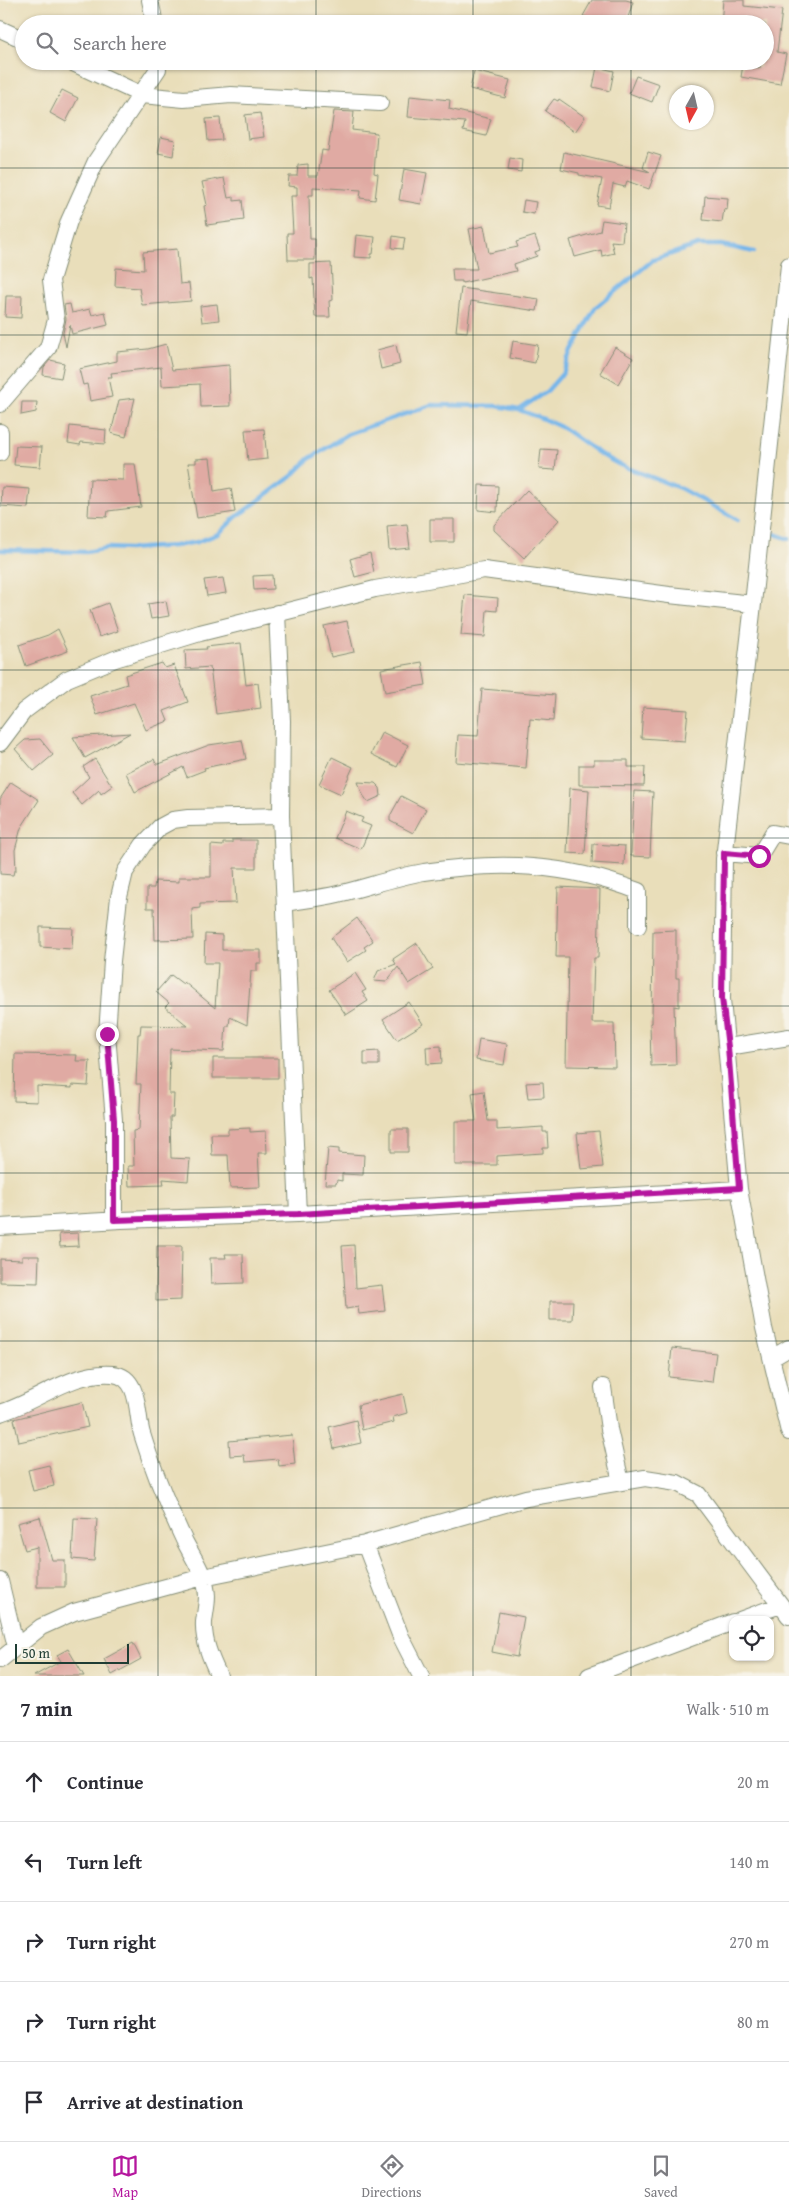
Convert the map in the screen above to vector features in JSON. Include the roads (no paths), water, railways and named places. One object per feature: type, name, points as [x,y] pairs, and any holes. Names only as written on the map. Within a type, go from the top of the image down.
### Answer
[{"type":"street","points":[[150,0],[153,15]]},
{"type":"street","points":[[0,29],[15,36]]},
{"type":"street","points":[[88,70],[142,95],[184,99],[231,95],[380,103]]},
{"type":"street","points":[[0,404],[48,348],[56,320],[51,280],[69,221],[96,161],[157,70]]},
{"type":"street","points":[[789,265],[786,318],[724,853],[722,998],[728,1047],[739,1188],[764,1328],[789,1432]]},
{"type":"street","points":[[0,432],[0,452]]},
{"type":"street","points":[[0,743],[24,710],[67,679],[115,659],[200,633],[375,589],[484,570],[669,596],[754,604]]},
{"type":"street","points":[[277,613],[282,721],[280,816],[298,1214]]},
{"type":"street","points":[[114,1220],[114,1120],[107,1034],[119,896],[125,872],[143,845],[160,826],[172,820],[280,816]]},
{"type":"street","points":[[724,853],[759,856],[773,832],[789,836]]},
{"type":"street","points":[[285,903],[337,894],[422,873],[495,865],[556,868],[609,880],[638,891],[638,926]]},
{"type":"street","points":[[728,1047],[789,1037]]},
{"type":"street","points":[[0,1227],[114,1220],[298,1214],[739,1188]]},
{"type":"street","points":[[772,1358],[789,1348]]},
{"type":"street","points":[[0,1413],[18,1408],[50,1390],[90,1375],[115,1374],[128,1380],[134,1392],[142,1432],[154,1470],[184,1540],[203,1577],[208,1599],[204,1623],[206,1644],[219,1676]]},
{"type":"street","points":[[603,1387],[621,1482]]},
{"type":"street","points":[[0,1660],[41,1627],[74,1612],[203,1577],[365,1544],[526,1498],[644,1478],[677,1482],[698,1494],[785,1611],[760,1616]]},
{"type":"street","points":[[365,1544],[401,1637],[421,1676]]},
{"type":"street","points":[[0,1581],[16,1647]]},
{"type":"street","points":[[589,1676],[729,1624]]},
{"type":"waterway","points":[[519,410],[547,391],[563,373],[572,351],[595,308],[653,260],[698,245],[721,245],[754,252]]},
{"type":"waterway","points":[[0,550],[86,552],[108,548],[129,549],[174,546],[197,542],[218,534],[235,518],[292,476],[309,459],[348,434],[431,405],[497,406],[519,410],[541,418],[563,428],[600,454],[620,465],[682,489],[738,520]]},
{"type":"waterway","points":[[769,532],[789,539]]}]
